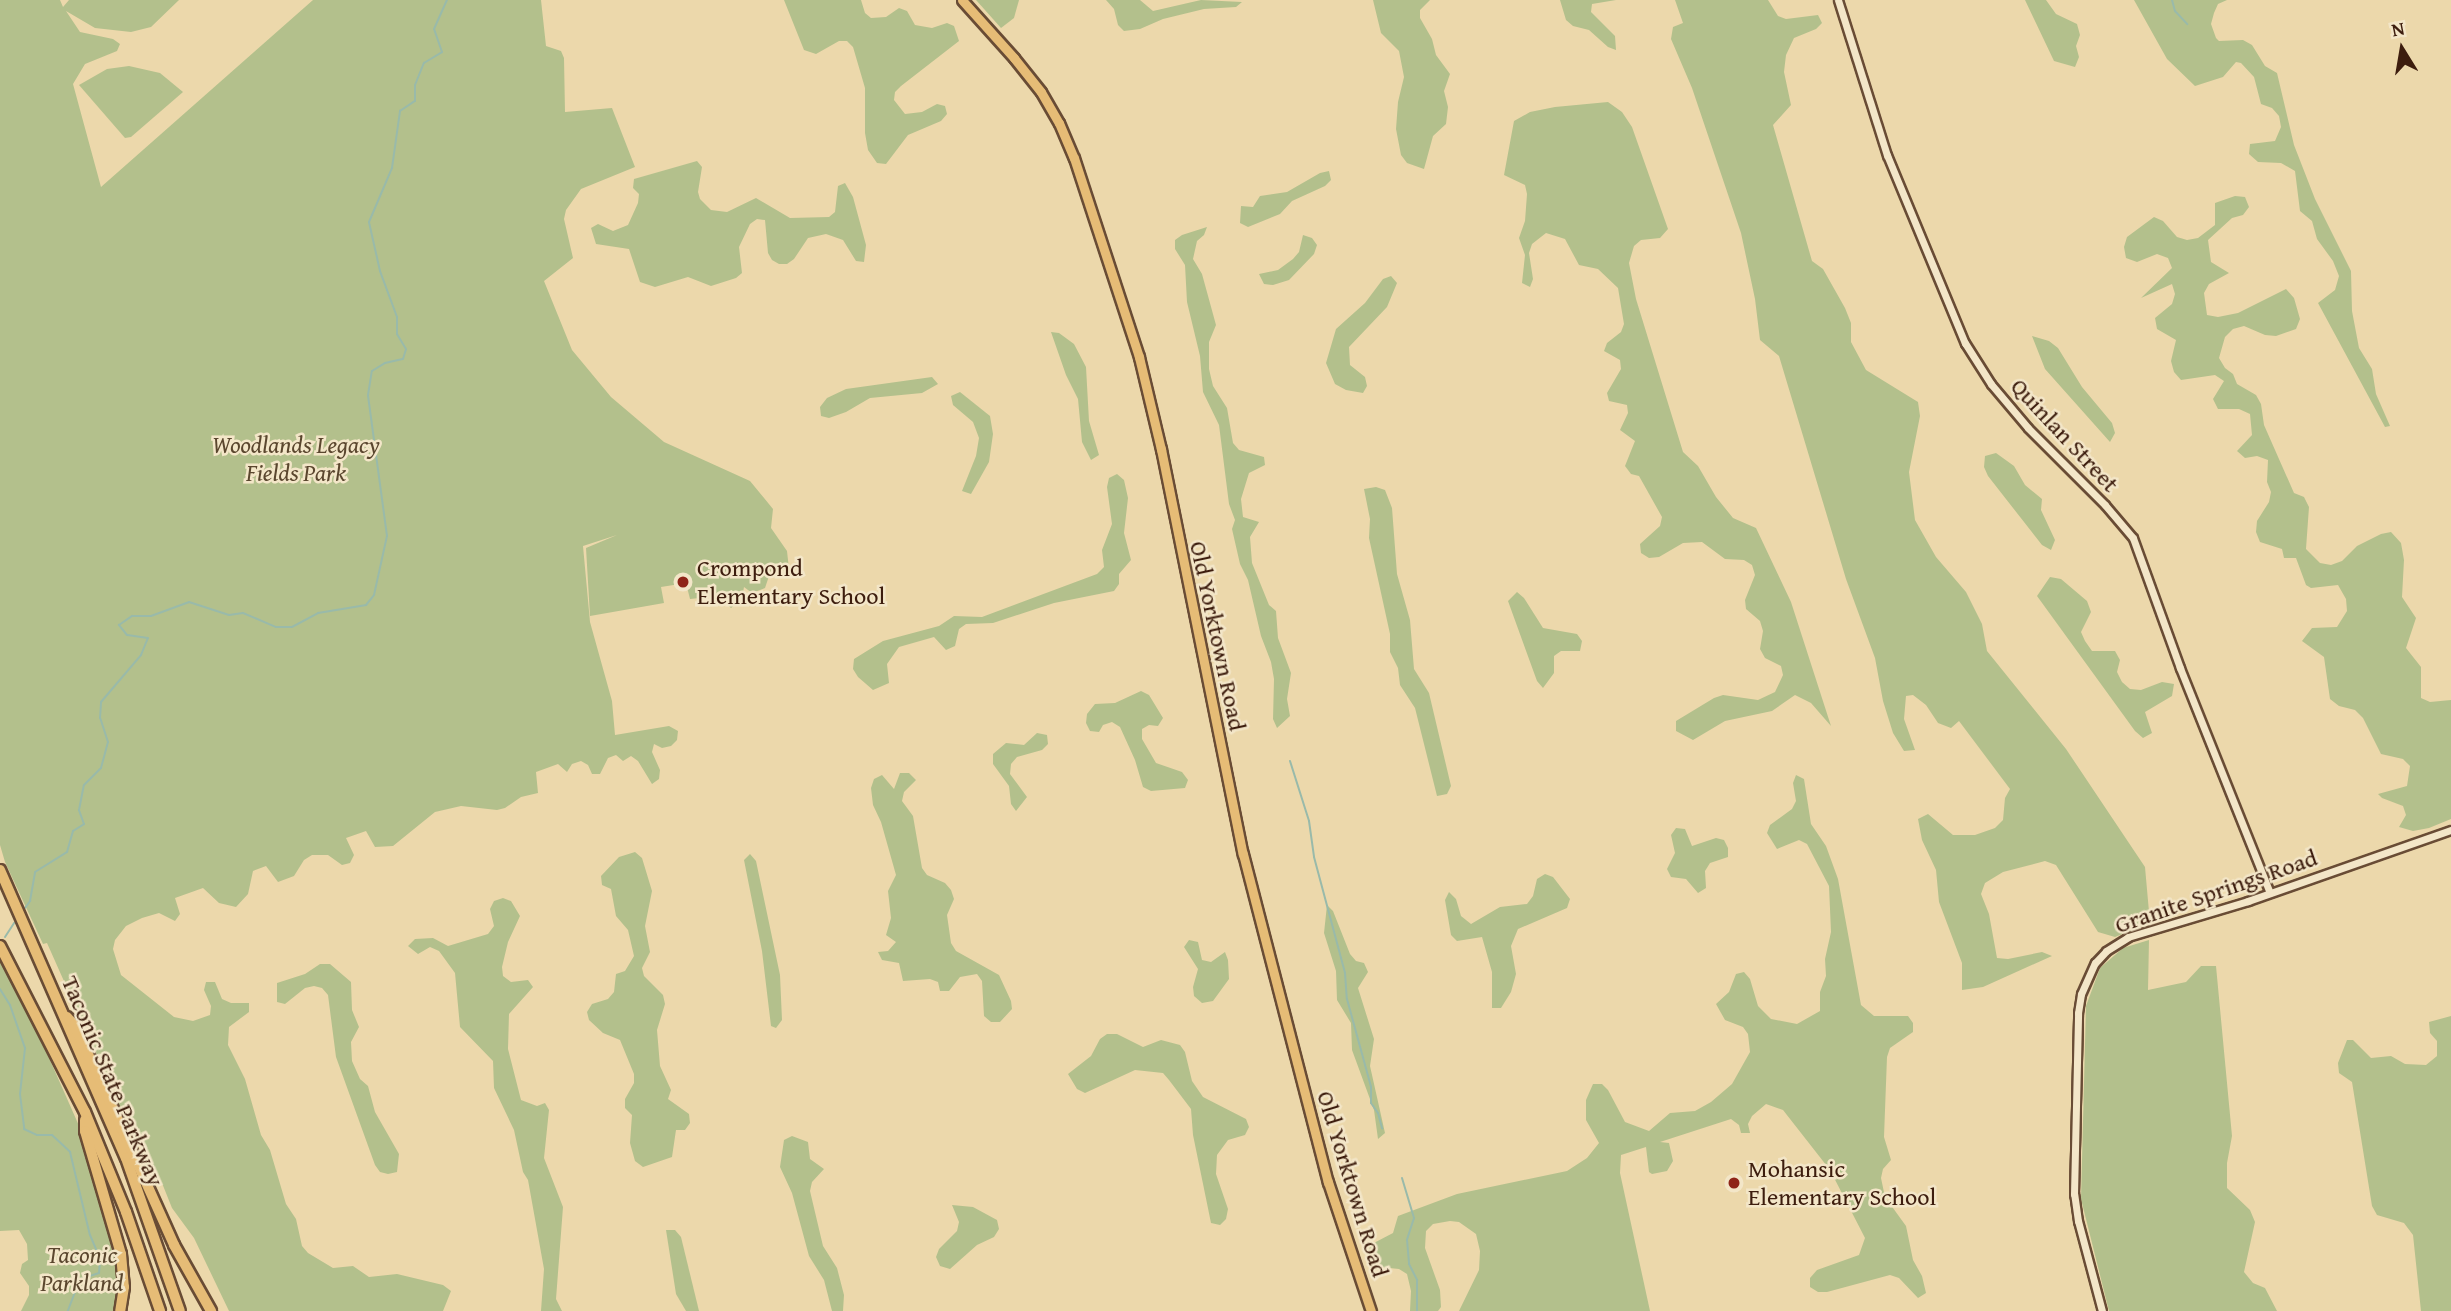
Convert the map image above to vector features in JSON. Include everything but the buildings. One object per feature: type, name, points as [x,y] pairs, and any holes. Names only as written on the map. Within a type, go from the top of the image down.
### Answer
[{"type":"highway","name":"Taconic State Parkway","points":[[0,870],[130,1170],[180,1311]]},
{"type":"highway","name":"Taconic State Parkway","points":[[0,946],[85,1112],[126,1212],[160,1311]]},
{"type":"highway","points":[[59,1007],[74,1024],[174,1245],[211,1311]]},
{"type":"highway","points":[[85,1112],[85,1131],[121,1254],[124,1287],[120,1311]]},
{"type":"main road","name":"Old Yorktown Road","points":[[962,0],[1041,92],[1059,123],[1074,158],[1139,359],[1161,449],[1243,854],[1328,1182],[1371,1311]]},
{"type":"street","name":"Quinlan Street","points":[[1838,0],[1887,155],[1965,344],[1991,384],[2028,428],[2105,505],[2133,538],[2190,694],[2270,893]]},
{"type":"street","name":"Granite Springs Road","points":[[2102,1311],[2078,1221],[2074,1194],[2078,1013],[2087,978],[2106,951],[2128,937],[2270,893],[2451,830]]},
{"type":"green space","name":"Woodlands Legacy Fields Park","points":[[0,0],[60,0],[63,7],[69,0],[179,0],[151,27],[131,32],[95,28],[66,11],[80,32],[113,39],[120,44],[117,51],[85,64],[73,84],[101,187],[313,0],[541,0],[546,46],[561,51],[564,58],[565,112],[612,108],[635,167],[581,189],[566,210],[564,219],[573,258],[544,281],[572,350],[611,397],[664,442],[750,481],[773,509],[771,528],[787,551],[789,569],[786,578],[777,577],[763,565],[761,569],[769,576],[765,588],[752,593],[744,587],[742,598],[731,608],[719,596],[690,599],[686,583],[661,587],[664,603],[590,616],[586,548],[617,535],[583,546],[590,622],[612,701],[615,735],[669,726],[678,731],[677,740],[671,746],[662,748],[654,744],[652,752],[660,770],[659,779],[652,784],[638,761],[631,756],[623,761],[616,755],[608,758],[600,774],[592,774],[588,765],[581,761],[572,764],[567,772],[558,764],[536,772],[538,793],[521,797],[505,808],[497,810],[461,806],[435,812],[393,846],[375,847],[366,831],[346,838],[354,855],[350,863],[342,865],[328,855],[312,855],[304,860],[294,876],[278,882],[266,866],[253,871],[248,894],[236,907],[219,903],[203,888],[175,898],[180,914],[175,921],[159,913],[142,918],[126,926],[115,940],[113,949],[121,975],[174,1017],[193,1021],[210,1015],[211,1006],[204,990],[206,982],[215,982],[222,999],[231,1003],[249,1003],[249,1012],[229,1027],[228,1045],[245,1079],[261,1135],[270,1150],[286,1204],[296,1219],[302,1246],[308,1253],[333,1268],[353,1266],[369,1277],[397,1274],[443,1285],[451,1291],[443,1311],[229,1311],[194,1238],[172,1208],[162,1183],[120,1107],[47,943],[43,944],[5,862],[0,845]]},
{"type":"green space","points":[[784,0],[861,0],[865,13],[871,18],[886,17],[899,8],[907,11],[915,25],[932,28],[947,23],[954,26],[959,41],[901,86],[895,92],[894,100],[905,114],[922,112],[937,104],[945,106],[947,114],[941,121],[908,135],[886,164],[877,163],[868,150],[865,133],[865,88],[853,47],[847,41],[839,41],[816,54],[804,50]]},
{"type":"green space","points":[[976,0],[1019,0],[1014,18],[1001,28]]},
{"type":"green space","points":[[1106,0],[1140,0],[1153,11],[1201,0],[1242,2],[1236,7],[1204,9],[1163,19],[1140,29],[1124,31],[1118,25],[1114,9]]},
{"type":"green space","points":[[1373,0],[1430,0],[1420,10],[1420,18],[1432,39],[1436,55],[1450,74],[1444,91],[1448,107],[1446,124],[1433,136],[1424,169],[1407,163],[1401,155],[1396,129],[1398,102],[1404,77],[1399,51],[1381,33]]},
{"type":"green space","points":[[1560,0],[1616,0],[1592,4],[1591,12],[1615,36],[1616,50],[1608,47],[1589,30],[1573,26],[1566,20]]},
{"type":"green space","points":[[1675,0],[1768,0],[1778,16],[1786,19],[1818,15],[1822,23],[1816,29],[1794,38],[1786,55],[1784,72],[1791,105],[1773,125],[1812,261],[1823,269],[1845,308],[1851,323],[1851,342],[1866,370],[1918,402],[1920,416],[1909,472],[1915,520],[1936,557],[1966,592],[1982,624],[1987,651],[2066,749],[2145,867],[2150,923],[2115,937],[2098,932],[2056,865],[2045,861],[2003,872],[1985,883],[1981,894],[1989,914],[1997,958],[2008,959],[2042,952],[2052,956],[1983,987],[1962,990],[1962,963],[1939,902],[1936,870],[1922,840],[1918,819],[1928,814],[1953,835],[1975,835],[1995,828],[2003,820],[2005,798],[2010,789],[1959,721],[1951,728],[1938,723],[1926,705],[1913,695],[1906,696],[1904,719],[1915,750],[1904,751],[1893,733],[1883,701],[1875,658],[1846,579],[1779,356],[1760,340],[1755,299],[1741,233],[1692,88],[1671,39],[1673,27],[1683,23]]},
{"type":"green space","points":[[2025,0],[2046,0],[2056,14],[2077,24],[2080,35],[2076,46],[2079,57],[2075,67],[2054,61]]},
{"type":"green space","points":[[2134,0],[2227,0],[2218,4],[2214,13],[2211,24],[2216,38],[2219,41],[2243,40],[2252,45],[2265,66],[2277,73],[2294,145],[2315,199],[2351,271],[2352,311],[2359,348],[2372,369],[2376,394],[2390,426],[2385,427],[2318,303],[2335,290],[2339,276],[2333,261],[2317,239],[2312,221],[2300,211],[2295,171],[2281,163],[2258,162],[2249,154],[2250,144],[2275,141],[2281,127],[2279,116],[2272,108],[2261,104],[2254,77],[2241,63],[2236,62],[2223,77],[2195,86],[2167,59]]},
{"type":"green space","points":[[129,66],[160,73],[183,92],[131,137],[125,138],[79,85],[107,69]]},
{"type":"green space","points":[[1608,102],[1622,112],[1632,127],[1668,229],[1660,238],[1641,240],[1634,246],[1629,263],[1636,299],[1683,452],[1698,466],[1716,497],[1733,518],[1756,528],[1791,602],[1831,726],[1811,703],[1795,695],[1772,711],[1725,721],[1693,740],[1676,731],[1676,721],[1714,698],[1723,695],[1758,700],[1775,692],[1783,675],[1781,666],[1765,658],[1760,649],[1763,631],[1760,621],[1746,609],[1745,600],[1755,575],[1752,565],[1744,560],[1725,559],[1702,542],[1683,543],[1659,557],[1649,558],[1641,553],[1640,544],[1660,526],[1662,517],[1639,476],[1631,474],[1625,466],[1635,441],[1620,430],[1628,413],[1627,405],[1609,401],[1607,393],[1621,369],[1620,360],[1604,351],[1607,343],[1621,332],[1624,324],[1618,288],[1598,269],[1579,265],[1565,239],[1546,233],[1532,244],[1529,253],[1533,279],[1530,287],[1522,283],[1525,255],[1519,238],[1525,221],[1527,194],[1525,185],[1504,175],[1514,121],[1530,112]]},
{"type":"green space","points":[[697,161],[702,167],[698,192],[700,199],[711,210],[727,212],[756,198],[790,218],[829,217],[835,212],[838,186],[845,183],[853,197],[866,245],[864,262],[856,261],[843,240],[826,234],[808,238],[794,259],[787,264],[779,264],[772,260],[768,253],[765,220],[757,219],[750,224],[739,247],[742,273],[736,278],[711,286],[688,277],[655,287],[640,282],[629,249],[596,244],[591,228],[598,224],[613,231],[628,225],[638,203],[639,194],[633,188],[634,179]]},
{"type":"green space","points":[[1329,171],[1331,180],[1325,186],[1292,201],[1280,214],[1248,227],[1240,223],[1241,206],[1253,207],[1260,196],[1287,192],[1320,173]]},
{"type":"green space","points":[[2235,196],[2245,197],[2249,207],[2243,215],[2232,218],[2208,240],[2211,262],[2229,273],[2209,284],[2204,293],[2207,315],[2218,317],[2238,313],[2286,289],[2294,298],[2300,319],[2296,329],[2276,336],[2265,335],[2244,326],[2233,329],[2225,337],[2219,358],[2233,374],[2237,384],[2256,395],[2261,404],[2264,425],[2294,493],[2304,497],[2309,507],[2306,549],[2320,563],[2331,565],[2342,561],[2357,546],[2381,534],[2391,532],[2401,543],[2404,560],[2402,597],[2416,618],[2406,648],[2421,667],[2421,698],[2430,702],[2451,700],[2451,819],[2429,828],[2413,831],[2399,827],[2406,815],[2403,806],[2378,794],[2407,786],[2410,766],[2403,759],[2381,754],[2363,718],[2355,710],[2339,706],[2330,699],[2324,657],[2302,641],[2312,628],[2337,627],[2347,611],[2346,599],[2338,585],[2311,588],[2306,585],[2296,558],[2284,558],[2282,549],[2260,542],[2256,532],[2257,521],[2269,502],[2271,492],[2267,482],[2268,460],[2257,456],[2245,458],[2237,451],[2252,435],[2250,414],[2239,409],[2218,409],[2213,399],[2224,381],[2215,375],[2181,380],[2174,372],[2171,361],[2176,340],[2157,329],[2155,318],[2172,304],[2175,294],[2172,284],[2141,298],[2172,268],[2168,258],[2157,254],[2137,262],[2126,258],[2124,247],[2127,237],[2154,217],[2163,221],[2177,237],[2187,240],[2198,238],[2215,225],[2215,203]]},
{"type":"green space","points":[[1207,227],[1204,235],[1197,241],[1193,259],[1202,274],[1216,325],[1209,342],[1209,369],[1213,386],[1227,408],[1233,443],[1239,450],[1264,457],[1265,465],[1249,473],[1241,499],[1243,517],[1259,522],[1250,537],[1252,563],[1269,605],[1276,611],[1278,638],[1291,673],[1287,699],[1290,716],[1277,728],[1273,719],[1274,679],[1271,662],[1261,636],[1248,580],[1240,564],[1232,529],[1235,520],[1229,504],[1219,425],[1203,392],[1200,356],[1187,302],[1185,265],[1175,249],[1175,240],[1182,235]]},
{"type":"green space","points":[[1303,235],[1312,238],[1317,245],[1314,254],[1289,280],[1273,285],[1264,284],[1259,274],[1278,270],[1293,259],[1299,252]]},
{"type":"green space","points":[[1391,276],[1397,283],[1387,307],[1349,347],[1350,365],[1365,377],[1367,386],[1363,393],[1346,390],[1335,384],[1326,363],[1336,329],[1365,303],[1383,279]]},
{"type":"green space","points":[[1051,332],[1059,333],[1074,344],[1086,367],[1089,421],[1099,455],[1091,460],[1082,442],[1078,399],[1066,375]]},
{"type":"green space","points":[[2032,336],[2049,341],[2058,348],[2082,387],[2112,423],[2115,433],[2110,442],[2045,369]]},
{"type":"green space","points":[[932,377],[938,384],[922,393],[870,398],[846,412],[829,418],[821,416],[820,407],[827,398],[846,389]]},
{"type":"green space","points":[[960,392],[990,416],[993,434],[989,462],[971,494],[962,491],[976,456],[979,438],[973,422],[953,405],[951,396]]},
{"type":"green space","points":[[1996,453],[2014,466],[2025,485],[2042,499],[2041,510],[2055,540],[2051,550],[2042,545],[1988,476],[1984,467],[1985,456]]},
{"type":"green space","points":[[1117,474],[1124,480],[1128,498],[1124,533],[1131,560],[1119,574],[1119,584],[1114,591],[1054,603],[993,623],[966,624],[959,629],[955,646],[946,650],[934,637],[899,647],[887,664],[889,683],[873,690],[858,677],[853,669],[854,659],[883,641],[939,626],[954,616],[982,617],[1097,574],[1104,567],[1102,550],[1112,524],[1107,487],[1109,478]]},
{"type":"green space","points":[[1376,487],[1385,490],[1392,508],[1397,574],[1410,620],[1414,669],[1429,693],[1451,786],[1447,794],[1437,796],[1415,708],[1400,685],[1398,668],[1390,652],[1390,634],[1369,538],[1370,519],[1364,489]]},
{"type":"green space","points":[[2050,577],[2061,579],[2087,601],[2091,612],[2081,632],[2085,641],[2092,651],[2115,651],[2120,660],[2117,672],[2122,682],[2130,689],[2141,690],[2162,682],[2174,684],[2172,696],[2145,712],[2152,733],[2143,738],[2135,731],[2037,596]]},
{"type":"green space","points":[[1517,592],[1524,598],[1543,628],[1577,634],[1582,641],[1580,651],[1561,651],[1554,656],[1554,673],[1543,688],[1537,681],[1508,601]]},
{"type":"green space","points":[[1141,691],[1149,695],[1163,718],[1158,726],[1149,725],[1142,729],[1142,739],[1156,763],[1182,772],[1188,780],[1185,788],[1151,791],[1143,787],[1135,760],[1120,727],[1112,722],[1103,725],[1099,732],[1090,731],[1086,723],[1087,714],[1095,704],[1115,703]]},
{"type":"green space","points":[[1037,733],[1047,735],[1048,744],[1042,750],[1017,757],[1011,764],[1010,774],[1027,797],[1016,811],[1011,804],[1009,786],[993,764],[993,754],[1006,743],[1024,745]]},
{"type":"green space","points":[[900,773],[909,773],[916,780],[904,792],[902,801],[913,816],[922,868],[927,875],[945,883],[954,899],[947,915],[951,943],[956,951],[999,975],[1011,1001],[1012,1009],[1000,1022],[991,1022],[984,1016],[982,981],[977,974],[960,977],[949,991],[940,991],[938,982],[930,979],[903,981],[899,963],[882,960],[878,952],[888,951],[896,942],[886,935],[891,918],[888,891],[896,875],[881,822],[873,805],[871,788],[874,779],[882,775],[894,789]]},
{"type":"green space","points":[[1796,775],[1804,779],[1811,824],[1826,846],[1838,879],[1861,1005],[1874,1016],[1908,1016],[1913,1023],[1913,1032],[1890,1048],[1887,1057],[1884,1137],[1891,1160],[1883,1169],[1881,1178],[1885,1197],[1906,1226],[1913,1260],[1922,1276],[1926,1293],[1918,1298],[1899,1278],[1890,1275],[1827,1292],[1818,1292],[1810,1287],[1810,1278],[1817,1270],[1859,1255],[1865,1238],[1830,1170],[1783,1110],[1766,1104],[1752,1116],[1748,1124],[1750,1133],[1741,1133],[1739,1125],[1731,1119],[1660,1142],[1669,1143],[1673,1161],[1667,1171],[1652,1174],[1649,1172],[1646,1147],[1621,1155],[1620,1173],[1650,1311],[1459,1311],[1479,1270],[1480,1251],[1476,1234],[1459,1222],[1450,1221],[1433,1224],[1426,1231],[1425,1248],[1440,1290],[1441,1307],[1438,1311],[1410,1311],[1411,1291],[1407,1274],[1399,1269],[1380,1267],[1368,1253],[1370,1245],[1393,1233],[1398,1216],[1457,1194],[1567,1171],[1587,1158],[1599,1143],[1586,1120],[1586,1100],[1593,1084],[1602,1084],[1608,1090],[1625,1122],[1649,1131],[1670,1113],[1695,1111],[1711,1102],[1732,1084],[1750,1052],[1748,1034],[1743,1027],[1725,1020],[1716,1004],[1729,992],[1736,974],[1744,972],[1750,979],[1758,1006],[1771,1019],[1797,1024],[1820,1011],[1820,992],[1826,976],[1825,959],[1831,932],[1829,886],[1807,844],[1799,840],[1777,849],[1767,833],[1770,825],[1792,809],[1796,801],[1793,783]]},
{"type":"green space","points":[[1676,828],[1685,829],[1692,846],[1716,838],[1724,840],[1728,848],[1728,857],[1710,863],[1705,871],[1706,888],[1698,893],[1686,879],[1671,877],[1667,869],[1675,853],[1671,835]]},
{"type":"green space","points":[[635,852],[642,858],[652,891],[645,926],[650,952],[642,968],[644,976],[663,995],[665,1004],[657,1030],[660,1066],[671,1090],[668,1099],[689,1114],[690,1123],[685,1130],[676,1130],[672,1157],[643,1167],[635,1161],[630,1143],[632,1115],[625,1108],[625,1099],[634,1083],[634,1074],[620,1040],[603,1033],[589,1020],[587,1012],[592,1004],[608,999],[614,992],[616,974],[625,971],[634,956],[628,930],[616,916],[611,889],[602,885],[601,876],[619,857]]},
{"type":"green space","points":[[750,854],[756,861],[780,975],[782,1020],[776,1028],[771,1026],[762,951],[744,860]]},
{"type":"green space","points":[[1545,874],[1553,877],[1570,899],[1567,908],[1518,929],[1511,946],[1516,974],[1511,992],[1501,1008],[1492,1008],[1492,972],[1482,937],[1457,941],[1451,935],[1445,900],[1449,892],[1456,899],[1461,916],[1471,924],[1500,907],[1527,904],[1533,896],[1537,879]]},
{"type":"green space","points":[[503,898],[511,901],[520,916],[508,942],[502,967],[503,976],[511,982],[528,980],[533,987],[509,1014],[508,1049],[521,1100],[537,1106],[545,1103],[549,1110],[544,1158],[563,1207],[556,1299],[562,1311],[541,1311],[544,1269],[528,1180],[523,1172],[514,1130],[494,1088],[493,1061],[460,1027],[455,973],[439,951],[430,947],[418,954],[408,946],[415,939],[433,938],[448,946],[488,934],[494,926],[490,909],[494,901]]},
{"type":"green space","points":[[1327,905],[1333,911],[1350,954],[1356,961],[1364,963],[1368,972],[1358,988],[1374,1039],[1370,1066],[1385,1133],[1378,1139],[1374,1110],[1352,1050],[1351,1023],[1337,1000],[1336,971],[1324,933]]},
{"type":"green space","points":[[1189,940],[1198,942],[1202,960],[1211,962],[1225,952],[1229,979],[1213,1001],[1202,1003],[1194,996],[1193,987],[1198,969],[1184,947]]},
{"type":"green space","points":[[2149,940],[2148,990],[2186,982],[2201,966],[2216,966],[2232,1136],[2227,1163],[2227,1188],[2250,1210],[2255,1222],[2244,1272],[2253,1283],[2265,1288],[2277,1311],[2109,1311],[2081,1199],[2086,1006],[2100,968],[2123,948]]},
{"type":"green space","name":"Taconic Parkland","points":[[0,961],[42,1042],[80,1128],[117,1246],[121,1273],[117,1311],[21,1311],[29,1295],[29,1286],[20,1273],[22,1264],[28,1260],[27,1244],[19,1230],[0,1231]]},
{"type":"green space","points":[[320,964],[330,964],[351,982],[352,1010],[359,1027],[351,1042],[352,1061],[360,1079],[368,1086],[375,1112],[399,1154],[397,1172],[380,1172],[375,1165],[336,1057],[328,995],[322,988],[314,986],[305,988],[285,1004],[277,1002],[277,983],[305,974]]},
{"type":"green space","points":[[2451,1016],[2451,1311],[2421,1311],[2413,1235],[2404,1223],[2377,1215],[2372,1206],[2352,1082],[2339,1073],[2338,1063],[2347,1040],[2353,1040],[2371,1058],[2391,1056],[2405,1064],[2426,1065],[2437,1056],[2437,1041],[2430,1033],[2429,1022]]},
{"type":"green space","points":[[1107,1034],[1117,1034],[1143,1047],[1161,1040],[1180,1045],[1185,1052],[1192,1081],[1203,1097],[1246,1119],[1249,1127],[1245,1135],[1228,1140],[1217,1155],[1216,1174],[1228,1209],[1226,1219],[1220,1225],[1211,1223],[1193,1135],[1191,1109],[1163,1073],[1135,1070],[1085,1093],[1077,1089],[1068,1074],[1091,1056],[1100,1039]]},
{"type":"green space","points":[[792,1136],[808,1142],[810,1159],[824,1169],[812,1182],[810,1191],[823,1246],[837,1268],[844,1295],[843,1311],[832,1311],[824,1280],[809,1256],[792,1193],[780,1167],[784,1140]]},
{"type":"green space","points":[[952,1205],[973,1207],[997,1220],[999,1229],[994,1237],[977,1245],[950,1269],[940,1266],[936,1257],[939,1249],[957,1231],[959,1222]]},
{"type":"green space","points":[[666,1230],[675,1230],[681,1237],[699,1311],[686,1311],[676,1294]]},
{"type":"waterway","points":[[25,908],[30,901],[35,872],[67,852],[73,831],[84,824],[79,810],[84,785],[101,768],[108,742],[100,718],[101,702],[141,655],[148,638],[127,635],[119,625],[132,616],[151,616],[189,602],[229,615],[243,613],[276,627],[292,627],[318,613],[366,605],[374,595],[387,536],[368,395],[372,371],[385,363],[403,359],[406,349],[397,334],[397,317],[380,271],[369,222],[392,168],[400,111],[415,101],[415,85],[424,63],[442,52],[434,29],[447,0]]},
{"type":"waterway","points":[[2172,0],[2175,11],[2187,24]]},
{"type":"waterway","points":[[1290,761],[1309,821],[1314,857],[1345,973],[1347,999],[1371,1087],[1371,1103],[1378,1113],[1382,1128]]},
{"type":"waterway","points":[[5,937],[14,923]]},
{"type":"waterway","points":[[0,989],[10,1005],[25,1048],[20,1094],[24,1129],[37,1135],[52,1135],[70,1152],[90,1235],[100,1259],[99,1273],[80,1279],[68,1311]]},
{"type":"waterway","points":[[1402,1178],[1414,1218],[1407,1240],[1409,1264],[1417,1280],[1417,1311]]},
{"type":"place","name":"Crompond Elementary School","points":[[683,582]]},
{"type":"place","name":"Mohansic Elementary School","points":[[1734,1183]]}]
